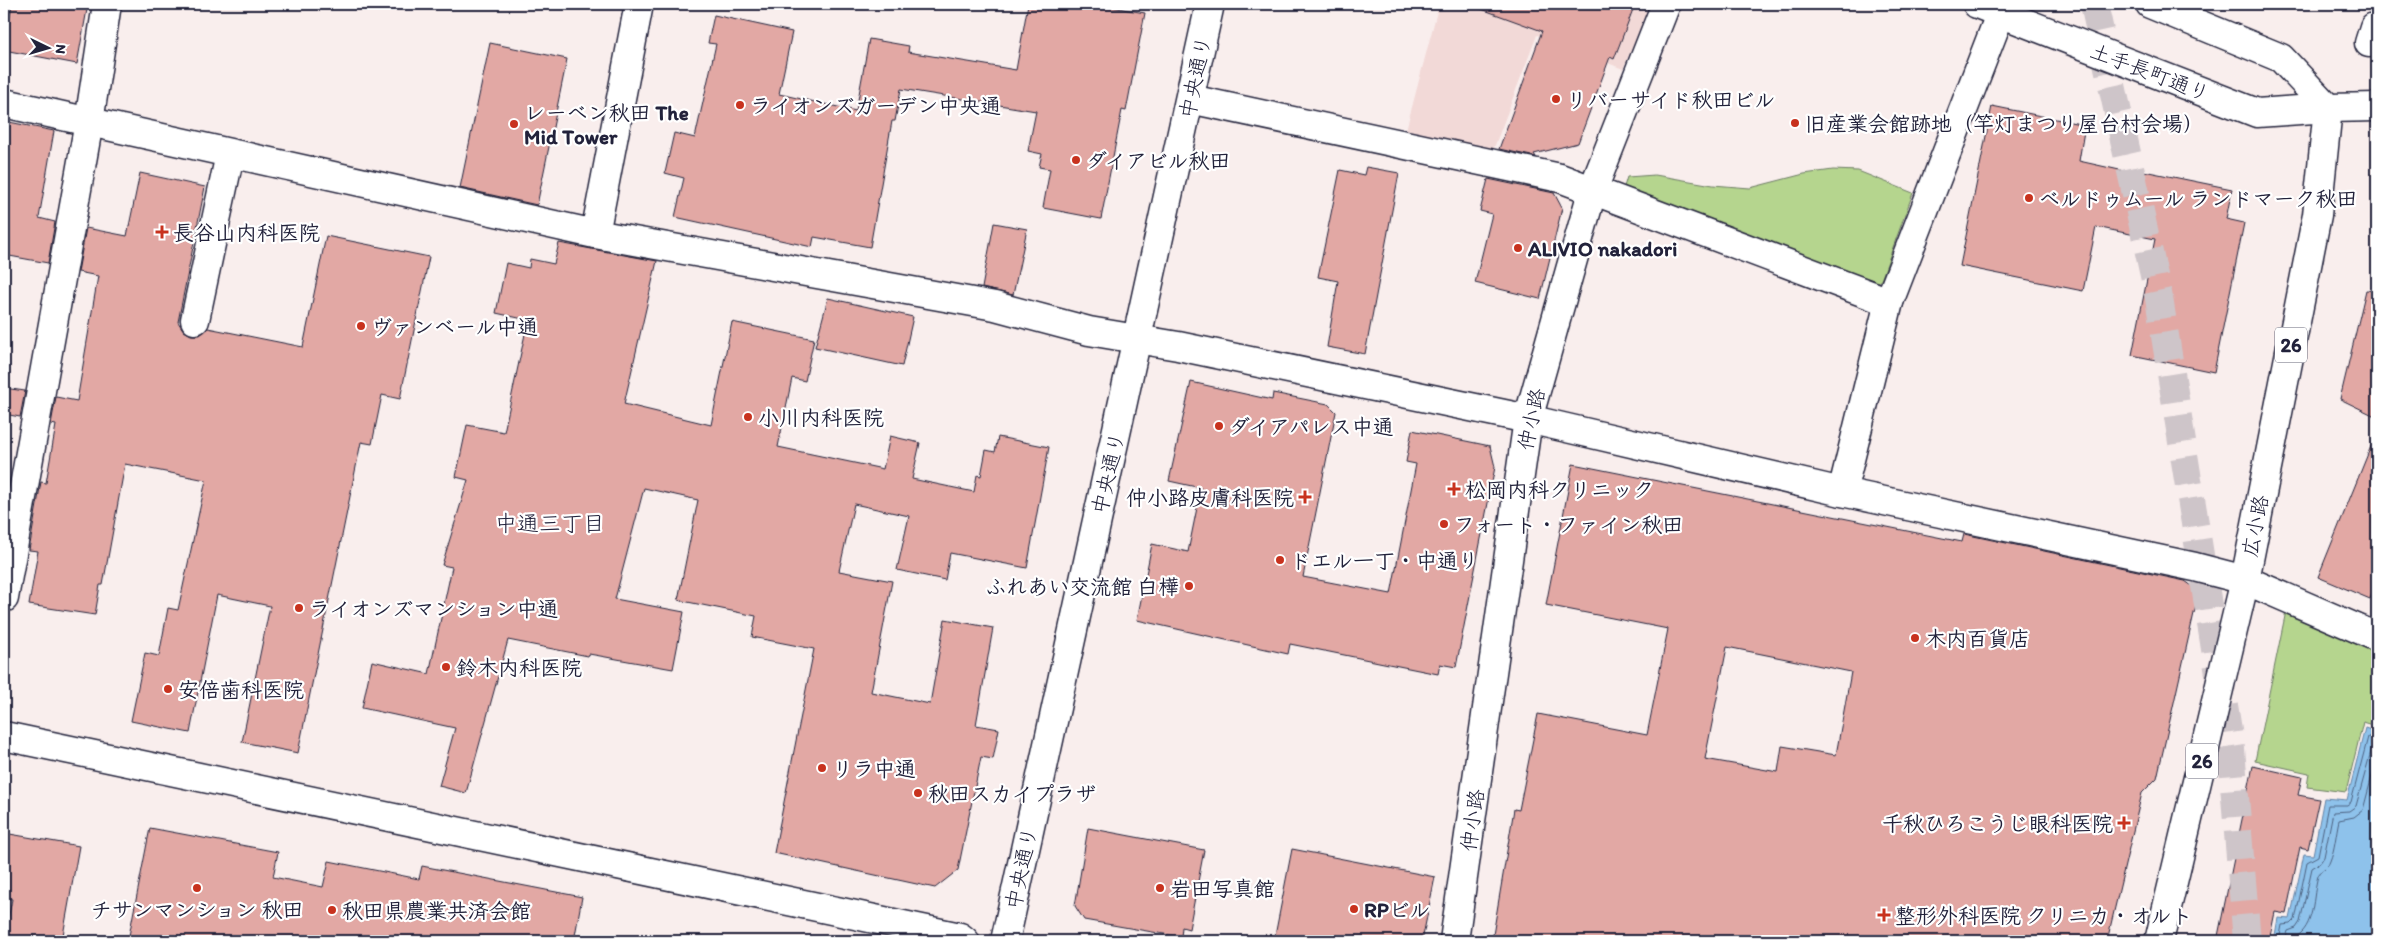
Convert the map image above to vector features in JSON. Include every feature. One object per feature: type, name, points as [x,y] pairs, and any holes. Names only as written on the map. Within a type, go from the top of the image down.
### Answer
[{"type":"street","points":[[4,598],[89,122],[107,4]]},
{"type":"street","points":[[595,234],[639,4]]},
{"type":"street","name":"中央通り","points":[[1005,941],[1210,4]]},
{"type":"street","name":"仲小路","points":[[1454,941],[1528,419],[1592,192],[1666,4]]},
{"type":"street","points":[[2150,4],[2281,58],[2328,108]]},
{"type":"street","points":[[1842,492],[1889,302],[1989,8]]},
{"type":"street","name":"土手長町通り","points":[[1989,8],[2257,113],[2377,107]]},
{"type":"street","points":[[1190,99],[1560,178],[1592,192],[1889,302]]},
{"type":"street","points":[[4,102],[595,234],[995,306],[1090,332],[1178,346],[1528,419],[1842,492],[2195,567],[2244,580],[2377,637]]},
{"type":"street","name":"広小路","points":[[2159,941],[2244,580],[2317,215],[2328,108]]},
{"type":"street","points":[[195,320],[230,154]]},
{"type":"street","points":[[4,736],[960,937],[965,941]]},
{"type":"shaded area","points":[[1439,4],[1651,4],[1623,69],[1537,35],[1492,153],[1406,130]]},
{"type":"green space","points":[[1833,170],[1858,171],[1913,193],[1881,280],[1869,288],[1621,197],[1627,177],[1655,175],[1713,185],[1750,188],[1804,174]]},
{"type":"green space","points":[[2286,611],[2377,650],[2377,726],[2363,722],[2346,792],[2307,787],[2309,773],[2255,761]]},
{"type":"water","points":[[2365,728],[2377,732],[2377,941],[2274,941],[2278,918],[2290,919],[2304,854],[2313,855],[2324,798],[2347,800]]},
{"type":"building","points":[[12,4],[88,4],[77,64],[4,50]]},
{"type":"building","points":[[1028,4],[1095,4],[1145,13],[1126,111],[1122,110],[1101,219],[1043,208],[1050,169],[1039,167],[1042,154],[1028,151],[1036,111],[901,89],[895,121],[892,121],[870,247],[814,237],[812,247],[675,217],[684,178],[665,173],[674,133],[695,138],[716,44],[708,43],[714,15],[792,32],[779,94],[856,111],[869,39],[909,46],[908,52],[1016,70]]},
{"type":"building","points":[[1477,4],[1635,4],[1614,59],[1610,57],[1578,143],[1534,154],[1536,157],[1499,149],[1542,31],[1476,7]]},
{"type":"building","name":"レーベン秋田 The Mid Tower","points":[[490,43],[567,59],[537,205],[460,188]]},
{"type":"building","points":[[1992,106],[2085,125],[2079,161],[2133,173],[2134,169],[2232,189],[2226,219],[2244,223],[2214,372],[2132,355],[2155,239],[2096,227],[2083,291],[1960,266]]},
{"type":"building","points":[[4,121],[54,131],[39,218],[55,222],[48,263],[4,255]]},
{"type":"building","points":[[1366,167],[1399,173],[1365,354],[1327,347],[1338,281],[1318,277],[1340,170],[1364,175]]},
{"type":"building","points":[[140,173],[205,187],[178,322],[184,331],[191,335],[200,335],[208,328],[303,347],[326,236],[429,257],[400,399],[382,395],[372,444],[361,442],[298,753],[242,742],[270,606],[217,595],[190,733],[131,721],[145,653],[159,656],[168,608],[178,610],[206,480],[125,464],[103,585],[100,585],[95,615],[29,605],[38,551],[29,550],[41,482],[46,483],[56,425],[51,424],[56,397],[77,401],[98,276],[78,272],[86,228],[127,236]]},
{"type":"building","name":"ALIVIO nakadori","points":[[1488,179],[1554,193],[1562,208],[1540,299],[1475,283],[1492,214],[1480,211]]},
{"type":"building","points":[[994,223],[1027,229],[1013,295],[982,288]]},
{"type":"building","points":[[559,243],[657,261],[624,404],[711,425],[732,322],[814,339],[805,381],[792,378],[778,447],[883,469],[890,436],[920,443],[912,479],[974,492],[977,475],[981,476],[986,450],[995,452],[998,437],[1049,447],[1027,568],[950,553],[945,580],[897,570],[909,516],[854,504],[839,571],[892,581],[871,692],[930,704],[945,619],[993,628],[976,725],[999,729],[993,759],[981,757],[958,870],[935,888],[774,853],[814,649],[752,637],[756,616],[678,600],[698,500],[644,488],[615,599],[684,612],[673,669],[589,654],[588,656],[508,640],[466,793],[439,786],[455,728],[362,708],[372,661],[429,674],[452,567],[442,565],[468,480],[456,477],[467,425],[504,432],[528,320],[496,313],[506,263],[529,268],[530,259],[554,264]]},
{"type":"building","points":[[2366,290],[2377,291],[2377,417],[2340,399]]},
{"type":"building","points":[[828,298],[913,317],[902,366],[815,347]]},
{"type":"building","points":[[1191,382],[1272,400],[1273,393],[1328,404],[1336,412],[1303,577],[1391,594],[1416,464],[1406,462],[1412,430],[1490,446],[1495,467],[1456,667],[1440,664],[1438,674],[1290,644],[1288,654],[1137,620],[1152,544],[1188,552],[1201,488],[1169,481]]},
{"type":"building","points":[[4,388],[25,391],[20,417],[4,414]]},
{"type":"building","points":[[2376,434],[2377,581],[2370,599],[2318,577]]},
{"type":"building","points":[[1573,464],[1962,542],[1964,534],[2185,581],[2199,591],[2157,778],[2142,793],[2107,941],[1492,941],[1514,809],[1519,810],[1538,714],[1647,735],[1668,629],[1546,605]],"holes":[[[1727,647],[1851,672],[1836,755],[1782,746],[1778,772],[1705,759]]]},
{"type":"building","points":[[2253,766],[2302,777],[2298,795],[2319,799],[2308,849],[2300,847],[2286,914],[2275,912],[2269,941],[2217,941]]},
{"type":"building","points":[[150,828],[278,852],[273,877],[323,887],[329,861],[419,879],[422,866],[582,897],[574,941],[128,941]]},
{"type":"building","name":"岩田写真館","points":[[1088,828],[1204,850],[1189,929],[1182,927],[1181,937],[1084,920],[1075,906]]},
{"type":"building","points":[[4,833],[79,846],[62,941],[4,941],[12,899],[4,898]]},
{"type":"building","name":"RPビル","points":[[1292,849],[1435,877],[1422,941],[1274,941]]},
{"type":"tunnel","points":[[2094,4],[2159,298],[2231,749],[2247,941]]},
{"type":"place","name":"リバーサイド秋田ビル","points":[[1556,99]]},
{"type":"place","name":"ライオンズガーデン中央通","points":[[740,105]]},
{"type":"place","name":"旧産業会館跡地（竿灯まつり屋台村会場）","points":[[1795,123]]},
{"type":"place","name":"レーベン秋田 The Mid Tower","points":[[514,124]]},
{"type":"place","name":"ダイアビル秋田","points":[[1076,160]]},
{"type":"place","name":"ベルドゥムール ランドマーク秋田","points":[[2029,198]]},
{"type":"place","name":"長谷山内科医院","points":[[162,232]]},
{"type":"place","name":"ALIVIO nakadori","points":[[1518,248]]},
{"type":"place","name":"ヴァンベール中通","points":[[361,326]]},
{"type":"place","name":"小川内科医院","points":[[748,417]]},
{"type":"place","name":"ダイアパレス中通","points":[[1219,426]]},
{"type":"place","name":"松岡内科クリニック","points":[[1454,489]]},
{"type":"place","name":"仲小路皮膚科医院","points":[[1305,497]]},
{"type":"place","name":"フォート・ファイン秋田","points":[[1444,524]]},
{"type":"place","name":"ドエル一丁・中通り","points":[[1280,560]]},
{"type":"place","name":"ふれあい交流館 白樺","points":[[1189,586]]},
{"type":"place","name":"ライオンズマンション中通","points":[[299,608]]},
{"type":"place","name":"木内百貨店","points":[[1915,638]]},
{"type":"place","name":"鈴木内科医院","points":[[446,667]]},
{"type":"place","name":"安倍歯科医院","points":[[168,689]]},
{"type":"place","name":"リラ中通","points":[[822,768]]},
{"type":"place","name":"秋田スカイプラザ","points":[[918,793]]},
{"type":"place","name":"千秋ひろこうじ眼科医院","points":[[2124,823]]},
{"type":"place","name":"チサンマンション 秋田","points":[[197,888]]},
{"type":"place","name":"岩田写真館","points":[[1160,888]]},
{"type":"place","name":"RPビル","points":[[1354,909]]},
{"type":"place","name":"秋田県農業共済会館","points":[[332,910]]},
{"type":"place","name":"整形外科医院 クリニカ・オルト","points":[[1884,915]]},
{"type":"district","name":"中通三丁目","points":[[550,523]]}]
